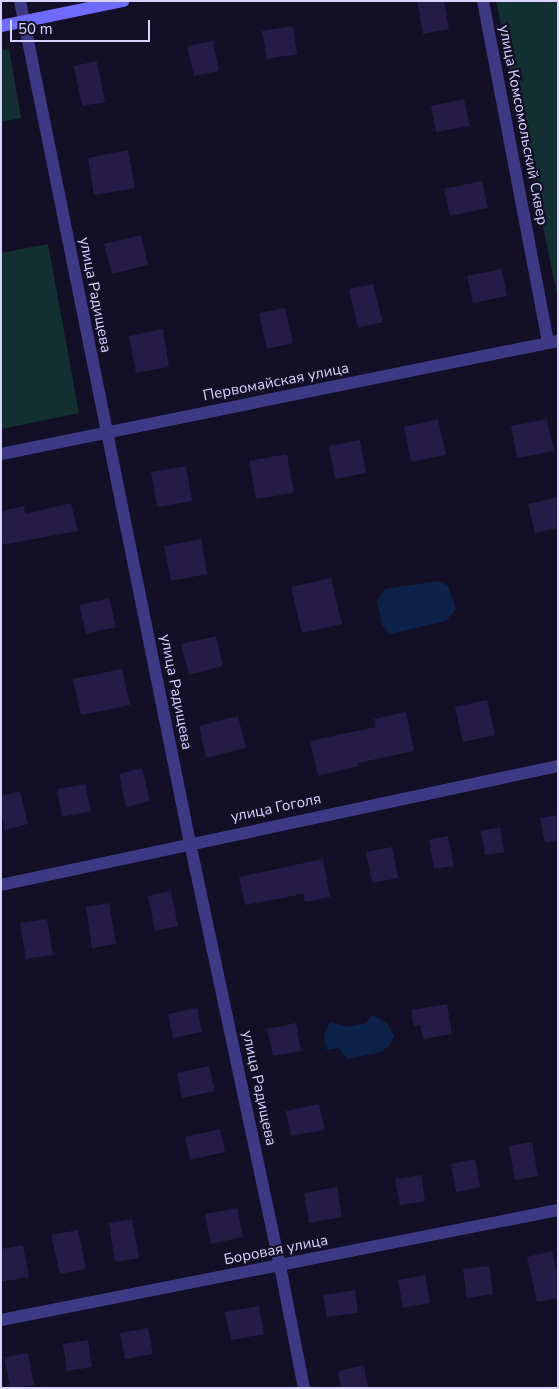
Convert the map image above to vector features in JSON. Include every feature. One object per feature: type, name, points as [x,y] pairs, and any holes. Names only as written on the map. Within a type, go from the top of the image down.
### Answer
[{"type":"main road","points":[[1,26],[123,1]]},
{"type":"street","name":"улица Радищева","points":[[20,1],[106,433],[304,1388]]},
{"type":"street","name":"улица Комсомольский Сквер","points":[[483,1],[553,342]]},
{"type":"street","name":"Первомайская улица","points":[[1,454],[553,342]]},
{"type":"street","name":"улица Гоголя","points":[[1,885],[190,843],[558,766]]},
{"type":"street","name":"Боровая улица","points":[[1,1320],[558,1210]]},
{"type":"green space","points":[[496,1],[558,1],[558,299],[522,126]]},
{"type":"green space","points":[[9,49],[21,118],[1,122],[1,50]]},
{"type":"green space","points":[[48,244],[79,413],[1,429],[1,253]]},
{"type":"water","points":[[438,581],[448,586],[456,609],[446,621],[390,634],[382,625],[377,601],[385,589]]},
{"type":"water","points":[[372,1015],[387,1023],[394,1036],[389,1046],[381,1052],[347,1059],[339,1048],[327,1050],[324,1036],[330,1022],[349,1027],[366,1023]]},
{"type":"building","points":[[417,1],[444,1],[449,29],[423,34]]},
{"type":"building","points":[[293,26],[297,54],[267,59],[262,31]]},
{"type":"building","points":[[213,41],[219,71],[194,76],[187,46]]},
{"type":"building","points":[[97,61],[105,102],[82,106],[74,66]]},
{"type":"building","points":[[464,99],[470,126],[436,132],[431,106]]},
{"type":"building","points":[[128,150],[135,188],[94,195],[88,158]]},
{"type":"building","points":[[482,181],[488,208],[450,216],[444,189]]},
{"type":"building","points":[[141,235],[148,265],[112,274],[104,244]]},
{"type":"building","points":[[502,269],[507,296],[473,303],[467,276]]},
{"type":"building","points":[[373,284],[383,322],[358,328],[349,289]]},
{"type":"building","points":[[285,308],[293,343],[267,349],[259,313]]},
{"type":"building","points":[[163,329],[169,367],[136,373],[129,336]]},
{"type":"building","points":[[438,419],[446,455],[411,462],[404,427]]},
{"type":"building","points":[[547,419],[554,451],[517,458],[511,426]]},
{"type":"building","points":[[360,440],[366,473],[335,479],[329,446]]},
{"type":"building","points":[[287,454],[294,493],[256,499],[249,461]]},
{"type":"building","points":[[186,466],[192,501],[157,507],[151,472]]},
{"type":"building","points":[[558,497],[558,528],[535,533],[528,504]]},
{"type":"building","points":[[71,503],[78,531],[1,545],[1,511],[24,506],[25,514]]},
{"type":"building","points":[[201,539],[207,574],[171,581],[164,546]]},
{"type":"building","points":[[331,578],[342,624],[302,633],[291,587]]},
{"type":"building","points":[[109,598],[116,627],[86,634],[79,605]]},
{"type":"building","points":[[216,636],[223,666],[189,675],[181,644]]},
{"type":"building","points":[[122,669],[130,705],[81,715],[73,679]]},
{"type":"building","points":[[487,700],[495,735],[463,742],[455,707]]},
{"type":"building","points":[[406,712],[414,751],[358,763],[358,766],[318,776],[310,741],[375,727],[374,719]]},
{"type":"building","points":[[238,716],[246,748],[206,758],[199,726]]},
{"type":"building","points":[[142,768],[150,801],[126,807],[119,774]]},
{"type":"building","points":[[85,784],[91,811],[62,817],[57,789]]},
{"type":"building","points":[[20,791],[28,824],[5,830],[1,813],[1,796]]},
{"type":"building","points":[[558,815],[558,840],[545,843],[540,818]]},
{"type":"building","points":[[500,827],[504,852],[485,855],[481,831]]},
{"type":"building","points":[[448,836],[454,866],[434,869],[429,840]]},
{"type":"building","points":[[392,847],[398,878],[372,883],[366,852]]},
{"type":"building","points":[[323,859],[330,897],[305,902],[303,894],[245,905],[239,877]]},
{"type":"building","points":[[171,891],[178,926],[155,931],[148,896]]},
{"type":"building","points":[[109,903],[116,944],[92,948],[86,907]]},
{"type":"building","points":[[47,919],[53,955],[26,959],[20,923]]},
{"type":"building","points":[[447,1004],[452,1034],[423,1039],[420,1025],[414,1026],[411,1010]]},
{"type":"building","points":[[197,1008],[202,1032],[173,1038],[168,1014]]},
{"type":"building","points":[[296,1023],[301,1051],[273,1056],[267,1029]]},
{"type":"building","points":[[209,1066],[215,1091],[182,1098],[177,1073]]},
{"type":"building","points":[[319,1104],[325,1130],[291,1136],[286,1111]]},
{"type":"building","points":[[220,1129],[225,1152],[190,1160],[185,1137]]},
{"type":"building","points":[[532,1142],[538,1176],[515,1180],[509,1146]]},
{"type":"building","points":[[475,1159],[480,1187],[456,1192],[451,1164]]},
{"type":"building","points":[[421,1175],[425,1201],[400,1205],[395,1179]]},
{"type":"building","points":[[337,1187],[342,1217],[309,1223],[304,1193]]},
{"type":"building","points":[[237,1208],[243,1237],[211,1244],[205,1214]]},
{"type":"building","points":[[132,1219],[139,1258],[115,1262],[109,1223]]},
{"type":"building","points":[[78,1230],[86,1269],[60,1274],[51,1235]]},
{"type":"building","points":[[23,1245],[29,1277],[1,1282],[1,1249]]},
{"type":"building","points":[[552,1251],[558,1278],[558,1298],[537,1302],[527,1257]]},
{"type":"building","points":[[489,1266],[493,1294],[467,1298],[463,1269]]},
{"type":"building","points":[[425,1275],[430,1303],[403,1308],[398,1280]]},
{"type":"building","points":[[355,1290],[358,1313],[327,1317],[323,1295]]},
{"type":"building","points":[[259,1306],[264,1334],[231,1340],[225,1312]]},
{"type":"building","points":[[148,1328],[153,1354],[125,1359],[120,1333]]},
{"type":"building","points":[[88,1340],[92,1367],[67,1371],[63,1344]]},
{"type":"building","points":[[28,1353],[34,1385],[10,1388],[4,1357]]},
{"type":"building","points":[[364,1365],[368,1388],[341,1388],[338,1371]]}]
